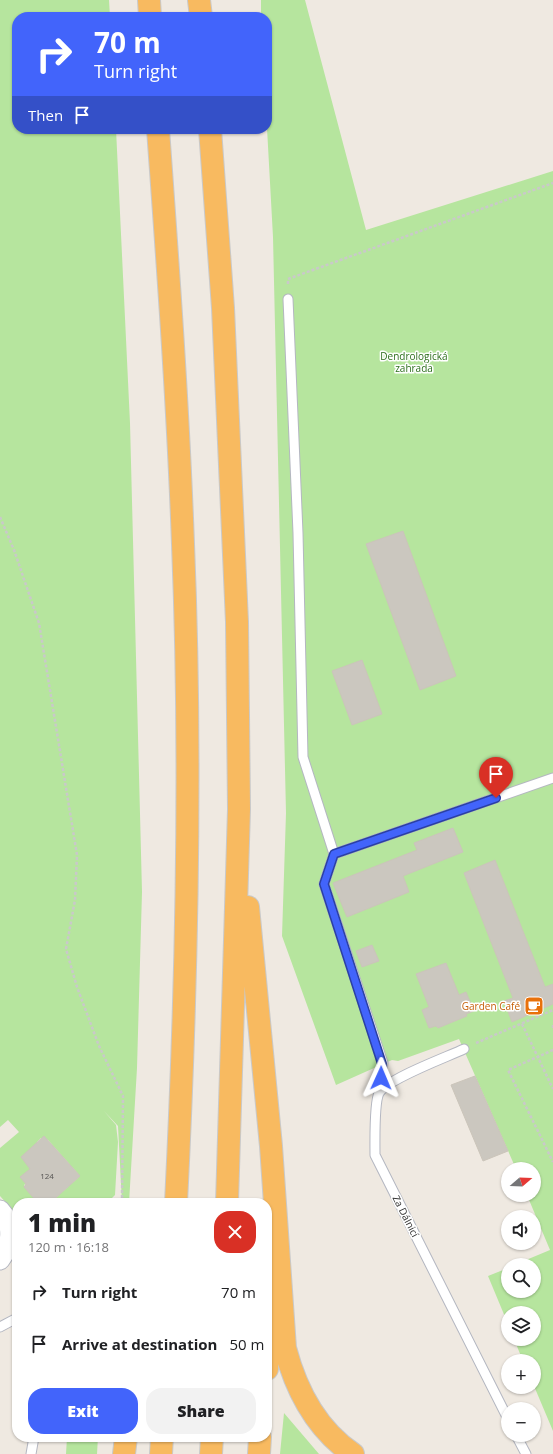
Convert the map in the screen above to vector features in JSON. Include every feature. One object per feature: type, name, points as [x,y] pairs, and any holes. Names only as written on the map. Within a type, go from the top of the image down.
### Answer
[{"type":"highway","points":[[149,0],[150,12]]},
{"type":"highway","points":[[199,0],[200,12]]},
{"type":"highway","points":[[158,134],[172,302],[184,554],[187,836],[179,1148],[176,1198]]},
{"type":"highway","points":[[210,134],[223,308],[237,622],[239,810],[227,1198]]},
{"type":"highway","points":[[239,810],[271,1146],[283,1332],[287,1355],[299,1389],[315,1416],[336,1440],[353,1454]]},
{"type":"highway","points":[[271,1146],[271,1198]]},
{"type":"highway","points":[[166,1198],[179,1148]]},
{"type":"highway","points":[[124,1454],[125,1442]]},
{"type":"highway","points":[[161,1454],[162,1442]]},
{"type":"highway","points":[[211,1454],[212,1442]]},
{"type":"highway","points":[[259,1454],[260,1442]]},
{"type":"street","points":[[0,1210],[6,1216],[12,1236]]},
{"type":"street","points":[[0,1260],[12,1244]]},
{"type":"lane","points":[[288,299],[298,533],[304,757],[334,854],[553,778]]},
{"type":"lane","name":"Za Dálnicí","points":[[334,854],[324,884],[382,1064],[375,1125],[375,1155],[501,1404]]},
{"type":"lane","points":[[379,1093],[391,1082],[464,1049]]},
{"type":"lane","points":[[0,1327],[12,1321]]},
{"type":"lane","points":[[31,1454],[33,1442]]},
{"type":"lane","points":[[520,1442],[526,1454]]},
{"type":"path","points":[[288,299],[288,279],[553,184]]},
{"type":"path","points":[[0,517],[14,550],[39,623],[77,855],[75,900],[66,949],[77,987],[99,1046],[123,1096],[122,1198]]},
{"type":"path","points":[[464,1049],[553,1010]]},
{"type":"path","points":[[522,1024],[553,1089]]},
{"type":"path","points":[[553,1050],[508,1070],[553,1162]]},
{"type":"green space","points":[[0,0],[109,0],[110,12],[12,12],[12,134],[116,134],[130,423],[142,892],[137,1068],[129,1198],[122,1198],[118,1126],[104,1111],[116,1125],[118,1142],[115,1195],[112,1198],[56,1198],[80,1176],[48,1140],[41,1138],[37,1142],[41,1146],[24,1186],[34,1198],[12,1198],[12,1209],[0,1196],[0,1148],[19,1132],[8,1120],[0,1127]]},
{"type":"green space","name":"Dendrologická zahrada","points":[[261,0],[305,0],[366,230],[553,171],[553,1431],[537,1394],[541,1394],[541,1354],[520,1354],[517,1346],[541,1346],[541,1306],[501,1307],[488,1276],[501,1271],[501,1298],[541,1298],[541,1258],[531,1258],[550,1250],[541,1228],[541,1210],[533,1210],[530,1202],[541,1202],[541,1162],[513,1162],[459,1039],[398,1061],[392,1060],[336,1085],[282,936],[286,813],[273,237],[267,134],[272,134],[272,12],[261,12]]},
{"type":"green space","points":[[284,1413],[319,1454],[280,1454]]},
{"type":"green space","points":[[67,1442],[98,1442],[97,1454],[66,1454]]},
{"type":"building","points":[[403,531],[456,676],[420,690],[366,544]]},
{"type":"building","points":[[362,660],[382,714],[352,725],[332,671]]},
{"type":"building","points":[[453,828],[463,852],[403,876],[409,892],[347,917],[333,883],[417,850],[414,843]]},
{"type":"building","points":[[495,860],[545,987],[553,984],[553,1004],[512,1022],[504,1001],[513,998],[464,873]]},
{"type":"building","points":[[372,945],[379,961],[362,967],[356,951]]},
{"type":"building","points":[[446,963],[459,995],[466,992],[474,1011],[466,1014],[467,1016],[438,1028],[436,1026],[429,1028],[422,1010],[429,1007],[416,974]]},
{"type":"building","points":[[475,1076],[508,1151],[483,1161],[451,1085]]},
{"type":"building","points":[[44,1136],[80,1176],[56,1198],[34,1198],[24,1187],[26,1184],[20,1177],[30,1169],[21,1157]]},
{"type":"place","name":"Garden Café","points":[[534,1006]]},
{"type":"route","points":[[381,1078],[382,1064],[324,884],[334,854],[410,829],[496,798]]}]
